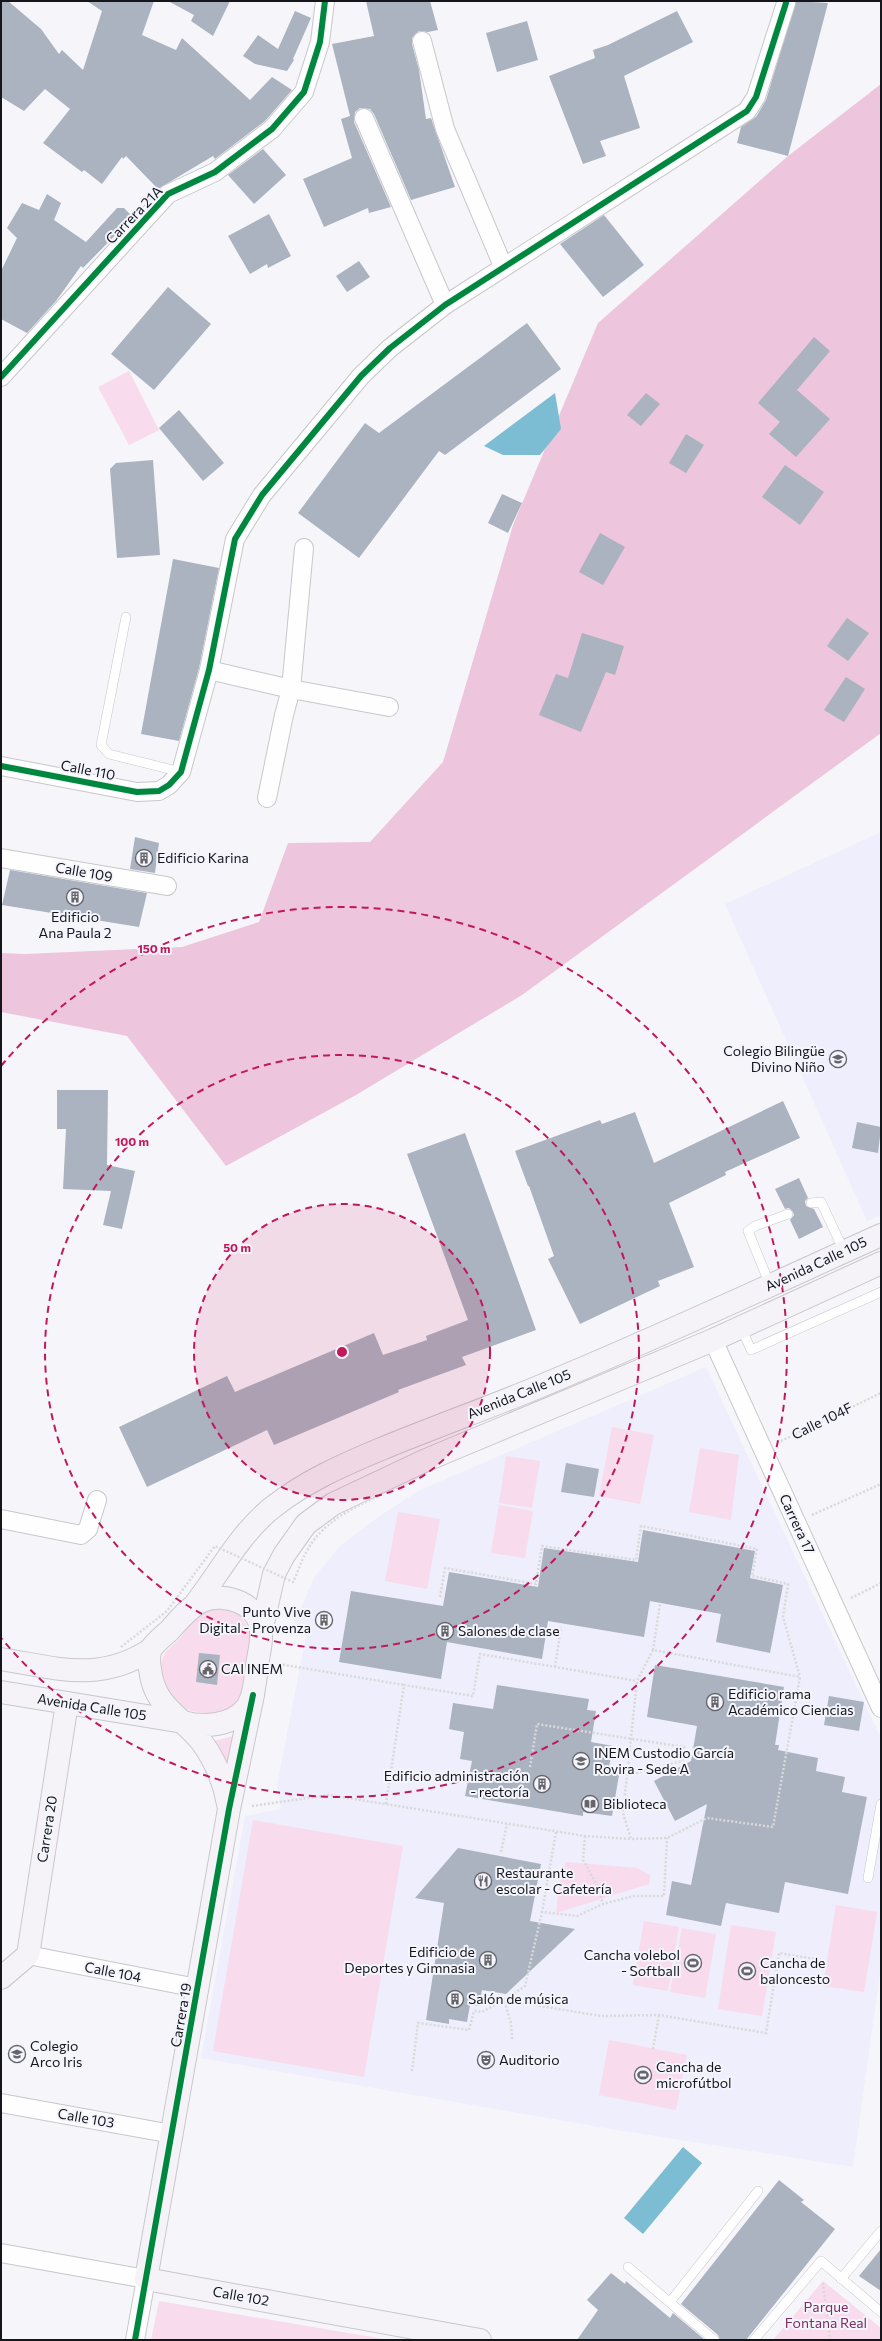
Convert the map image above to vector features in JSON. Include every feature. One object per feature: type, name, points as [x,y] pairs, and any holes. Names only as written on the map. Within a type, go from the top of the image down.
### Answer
[{"type":"main road","name":"Avenida Calle 105","points":[[196,1604],[245,1536],[260,1519],[270,1509],[310,1482],[337,1468],[393,1444],[614,1356],[881,1234]]},
{"type":"main road","name":"Avenida Calle 105","points":[[262,1632],[274,1574],[284,1554],[306,1524],[333,1504],[424,1461],[713,1340],[881,1263]]},
{"type":"main road","points":[[1,1659],[80,1672],[100,1671],[136,1659],[150,1650],[196,1604],[209,1598],[223,1597],[237,1600],[248,1608],[257,1619],[262,1632],[253,1695],[247,1707],[232,1718],[217,1724],[203,1725],[183,1722],[167,1708],[155,1691],[151,1678],[150,1650]]},
{"type":"main road","name":"Avenida Calle 105","points":[[1,1692],[183,1722]]},
{"type":"main road","name":"Carrera 19","points":[[146,2279],[229,1809],[253,1695]]},
{"type":"main road","name":"Carrera 20","points":[[28,1955],[67,1703]]},
{"type":"main road","name":"Carrera 19","points":[[183,1722],[199,1740],[216,1765],[222,1779],[229,1809]]},
{"type":"main road","points":[[1,1978],[28,1955]]},
{"type":"main road","name":"Calle 102","points":[[146,2279],[480,2340]]},
{"type":"street","name":"Carrera 21A","points":[[1,377],[168,194],[215,172],[272,129],[304,92],[320,42],[325,1]]},
{"type":"street","points":[[181,772],[209,670],[235,538],[262,495],[360,376],[390,348],[445,305],[503,266],[747,111],[756,97],[786,4]]},
{"type":"street","points":[[422,41],[446,129],[503,266]]},
{"type":"street","points":[[364,118],[445,305]]},
{"type":"street","points":[[268,798],[284,715],[291,689],[304,548]]},
{"type":"street","points":[[209,670],[291,689],[389,707]]},
{"type":"street","name":"Calle 110","points":[[1,766],[137,792],[159,791],[169,785],[181,772]]},
{"type":"street","name":"Calle 109","points":[[1,858],[167,886]]},
{"type":"street","name":"Carrera 17","points":[[713,1340],[881,1708]]},
{"type":"street","points":[[1,1519],[81,1535],[88,1529],[97,1500]]},
{"type":"street","name":"Calle 104","points":[[28,1955],[198,1988]]},
{"type":"street","name":"Calle 103","points":[[1,2103],[172,2134]]},
{"type":"street","name":"Calle 102","points":[[1,2253],[146,2279]]},
{"type":"street","name":"Carrera 19","points":[[135,2340],[146,2279]]},
{"type":"lane","points":[[126,617],[101,745],[109,754],[181,772]]},
{"type":"lane","points":[[811,1203],[821,1202],[844,1251]]},
{"type":"lane","points":[[770,1285],[748,1231],[755,1226],[788,1214]]},
{"type":"lane","points":[[740,1327],[751,1350],[881,1292]]},
{"type":"lane","points":[[868,1878],[881,1804]]},
{"type":"lane","points":[[872,1856],[881,1852]]},
{"type":"lane","points":[[670,2302],[758,2191]]},
{"type":"lane","points":[[841,2279],[881,2231]]},
{"type":"lane","points":[[754,2340],[821,2261],[881,2312]]},
{"type":"lane","points":[[628,2267],[714,2340]]},
{"type":"path","points":[[796,1523],[881,1484]]},
{"type":"path","points":[[121,1647],[167,1611],[215,1546],[293,1582],[307,1550],[319,1534],[341,1516],[383,1494]]},
{"type":"path","points":[[229,1809],[329,1795],[585,1836],[631,1839],[667,1838],[707,1818],[773,1827],[800,1677],[783,1617],[788,1584],[752,1576],[757,1549],[641,1526],[636,1560],[542,1546],[536,1584],[445,1568],[440,1597]]},
{"type":"path","points":[[834,1605],[881,1583]]},
{"type":"path","points":[[631,1839],[623,1813],[637,1681],[653,1650],[660,1604]]},
{"type":"path","points":[[555,1667],[561,1627]]},
{"type":"path","points":[[653,1650],[800,1677]]},
{"type":"path","points":[[257,1660],[473,1696],[480,1654],[637,1681]]},
{"type":"path","points":[[386,1804],[404,1685]]},
{"type":"path","points":[[530,1767],[537,1724],[684,1747],[682,1761],[628,1774]]},
{"type":"path","points":[[501,1852],[507,1824]]},
{"type":"path","points":[[412,2071],[418,2023],[469,2030],[474,2011],[482,2012],[525,1986],[542,1912],[556,1832]]},
{"type":"path","points":[[585,1836],[583,1860],[598,1887],[603,1904]]},
{"type":"path","points":[[542,1912],[577,1916],[603,1904],[634,1896],[664,1896],[667,1838]]},
{"type":"path","points":[[504,2000],[601,2016],[659,2015],[766,2033],[780,1953],[821,1960]]},
{"type":"path","points":[[504,2000],[511,2023],[512,2039]]},
{"type":"path","points":[[654,2049],[659,2015]]},
{"type":"path","points":[[821,2261],[830,2340]]},
{"type":"shaded area","points":[[881,84],[881,733],[522,995],[356,1095],[226,1166],[127,1036],[1,1012],[1,953],[25,954],[182,947],[259,922],[288,843],[370,842],[443,762],[513,525],[598,323],[788,156]]},
{"type":"shaded area","name":"Colegio Bilingüe Divino Niño","points":[[881,832],[881,1215],[867,1221],[725,904]]},
{"type":"shaded area","name":"INEM Custodio García Rovira - Sede A","points":[[706,1367],[881,1738],[881,1966],[853,2167],[611,2129],[201,2058],[245,1816],[281,1809],[277,1785],[308,1626],[294,1623],[315,1576],[341,1545],[378,1517],[420,1490]]},
{"type":"green space","points":[[129,371],[159,430],[129,445],[98,387]]},
{"type":"green space","points":[[612,1427],[654,1435],[640,1504],[599,1496]]},
{"type":"green space","points":[[700,1448],[739,1455],[731,1520],[689,1512]]},
{"type":"green space","points":[[506,1456],[540,1461],[532,1508],[499,1503]]},
{"type":"green space","points":[[499,1505],[533,1511],[525,1558],[491,1553]]},
{"type":"green space","points":[[398,1512],[440,1519],[427,1589],[385,1581]]},
{"type":"green space","points":[[214,1609],[233,1609],[239,1615],[248,1628],[250,1635],[251,1657],[244,1690],[237,1703],[224,1711],[215,1713],[197,1712],[188,1710],[175,1702],[164,1681],[162,1674],[162,1663],[166,1652],[183,1635],[195,1616],[201,1612]]},
{"type":"green space","points":[[233,1736],[229,1765],[214,1741]]},
{"type":"green space","points":[[253,1820],[403,1846],[364,2077],[213,2051]]},
{"type":"green space","points":[[567,1862],[637,1868],[650,1875],[649,1884],[556,1913],[561,1870]]},
{"type":"green space","name":"Cancha de baloncesto","points":[[836,1905],[877,1912],[864,1992],[823,1986]]},
{"type":"green space","name":"Cancha volebol - Softball","points":[[644,1921],[679,1927],[668,1991],[633,1985]]},
{"type":"green space","name":"Cancha de baloncesto","points":[[731,1925],[776,1932],[762,2016],[718,2009]]},
{"type":"green space","name":"Cancha volebol - Softball","points":[[682,1928],[716,1934],[705,1998],[670,1992]]},
{"type":"green space","name":"Cancha de microfútbol","points":[[609,2040],[687,2055],[676,2110],[599,2095]]},
{"type":"green space","name":"Parque Fontana Real","points":[[823,2281],[881,2328],[881,2340],[773,2340]]},
{"type":"green space","points":[[159,2301],[390,2340],[151,2340]]},
{"type":"water","points":[[555,393],[561,429],[540,455],[503,455],[484,446]]},
{"type":"water","points":[[683,2147],[702,2163],[643,2234],[624,2218]]},
{"type":"building","points":[[1,1],[8,1],[41,29],[59,54],[62,50],[83,70],[102,11],[87,1],[154,1],[142,35],[176,50],[182,38],[250,100],[272,77],[292,90],[265,121],[215,159],[213,156],[158,189],[126,156],[123,159],[122,157],[102,184],[84,170],[82,172],[43,143],[70,109],[45,89],[24,111],[1,97]]},
{"type":"building","points":[[168,1],[230,1],[213,36],[191,21],[194,15]]},
{"type":"building","points":[[366,1],[430,1],[438,30],[428,32],[419,31],[412,38],[412,44],[419,70],[426,119],[431,118],[455,187],[411,200],[374,114],[370,109],[360,108],[355,112],[354,122],[391,207],[369,213],[368,208],[324,227],[303,179],[352,158],[341,119],[350,116],[332,44],[374,36]]},
{"type":"building","points":[[796,1],[828,3],[788,156],[737,143],[741,127],[756,117],[766,100]]},
{"type":"building","points":[[295,11],[311,18],[293,59],[294,60],[287,71],[255,64],[243,56],[258,35],[278,49]]},
{"type":"building","points":[[677,11],[693,42],[624,76],[640,128],[600,141],[606,156],[583,164],[549,76],[595,58],[593,50],[608,45]]},
{"type":"building","points":[[527,21],[538,60],[497,72],[486,33]]},
{"type":"building","points":[[263,149],[286,175],[254,204],[228,175]]},
{"type":"building","points":[[47,194],[61,203],[54,220],[86,242],[117,208],[124,208],[133,217],[83,268],[81,266],[56,301],[27,333],[1,319],[1,271],[17,238],[7,228],[22,203],[39,210]]},
{"type":"building","points":[[269,214],[291,256],[268,268],[267,264],[250,274],[228,236]]},
{"type":"building","points":[[604,215],[644,265],[603,297],[560,244]]},
{"type":"building","points":[[359,261],[370,277],[347,292],[336,276]]},
{"type":"building","points":[[168,287],[211,324],[154,390],[111,354]]},
{"type":"building","points":[[527,323],[561,369],[445,455],[439,451],[359,558],[298,513],[365,423],[379,433]]},
{"type":"building","points":[[814,337],[830,351],[797,390],[830,419],[796,457],[769,434],[780,422],[758,403]]},
{"type":"building","points":[[646,393],[660,404],[641,426],[627,415]]},
{"type":"building","points":[[179,410],[224,463],[203,481],[159,428]]},
{"type":"building","points":[[686,434],[704,445],[686,473],[669,463]]},
{"type":"building","points":[[153,460],[160,555],[117,558],[110,469],[116,463]]},
{"type":"building","points":[[785,465],[824,492],[800,525],[762,497]]},
{"type":"building","points":[[502,494],[522,503],[508,533],[488,523]]},
{"type":"building","points":[[600,533],[625,547],[603,585],[579,572]]},
{"type":"building","points":[[173,559],[219,568],[199,668],[179,741],[141,734]]},
{"type":"building","points":[[847,618],[869,633],[848,661],[827,646]]},
{"type":"building","points":[[582,633],[624,646],[615,675],[606,672],[581,732],[539,715],[556,674],[568,678]]},
{"type":"building","points":[[846,677],[865,689],[844,722],[824,710]]},
{"type":"building","name":"Edificio Karina","points":[[135,837],[159,843],[155,873],[130,869]]},
{"type":"building","name":"Edificio Ana Paula 2","points":[[10,870],[147,893],[139,927],[2,905]]},
{"type":"building","points":[[57,1090],[108,1090],[107,1165],[135,1171],[122,1229],[103,1225],[111,1191],[63,1189],[66,1129],[57,1129]]},
{"type":"building","points":[[783,1101],[800,1138],[725,1172],[726,1175],[669,1203],[694,1267],[658,1281],[660,1286],[580,1324],[548,1259],[554,1256],[515,1151],[600,1120],[602,1124],[635,1112],[654,1163]]},
{"type":"building","points":[[857,1122],[881,1127],[878,1153],[852,1148]]},
{"type":"building","points":[[465,1133],[536,1330],[462,1357],[466,1365],[398,1390],[399,1392],[274,1445],[267,1430],[147,1487],[119,1427],[227,1376],[235,1392],[374,1333],[383,1355],[427,1340],[426,1336],[468,1320],[407,1154]]},
{"type":"building","points":[[799,1178],[808,1198],[805,1201],[806,1206],[814,1209],[823,1227],[799,1239],[790,1220],[794,1215],[793,1212],[789,1208],[785,1209],[775,1189]]},
{"type":"building","points":[[566,1463],[599,1469],[594,1497],[561,1492]]},
{"type":"building","points":[[643,1530],[755,1551],[750,1578],[783,1585],[770,1653],[716,1642],[721,1614],[650,1601],[644,1637],[548,1621],[542,1659],[447,1642],[441,1679],[339,1662],[351,1591],[443,1606],[449,1572],[538,1587],[544,1548],[638,1562]]},
{"type":"building","name":"CAI INEM","points":[[199,1653],[220,1655],[217,1685],[196,1682]]},
{"type":"building","points":[[655,1665],[784,1687],[775,1745],[779,1745],[778,1750],[818,1758],[816,1771],[845,1777],[842,1792],[867,1797],[848,1894],[785,1882],[779,1913],[726,1903],[721,1926],[666,1915],[672,1881],[691,1885],[707,1804],[675,1821],[654,1781],[691,1761],[697,1726],[647,1717]]},
{"type":"building","points":[[497,1685],[589,1699],[587,1710],[596,1711],[591,1742],[613,1746],[609,1767],[620,1769],[612,1816],[583,1812],[583,1816],[465,1796],[472,1761],[460,1759],[464,1732],[449,1729],[453,1703],[493,1709]]},
{"type":"building","points":[[829,1696],[864,1702],[859,1731],[824,1725]]},
{"type":"building","points":[[458,1848],[541,1864],[530,1921],[575,1929],[506,1994],[482,1990],[479,2006],[470,2005],[467,2022],[449,2019],[449,2024],[426,2020],[444,1903],[415,1898]]},
{"type":"building","points":[[779,2180],[804,2200],[801,2202],[835,2229],[746,2340],[720,2340],[718,2335],[681,2304]]},
{"type":"building","points":[[881,2249],[881,2291],[859,2276]]},
{"type":"building","points":[[611,2273],[625,2284],[626,2281],[670,2318],[673,2313],[705,2340],[577,2340],[598,2310],[587,2300]]},
{"type":"cycle path","points":[[1,377],[168,194],[215,172],[272,129],[304,92],[320,42],[325,1]]},
{"type":"cycle path","points":[[1,766],[137,792],[159,791],[169,785],[181,772],[209,670],[235,539],[262,495],[361,376],[390,348],[445,305],[747,111],[756,97],[786,3]]},
{"type":"cycle path","points":[[135,2340],[229,1809],[253,1695]]},
{"type":"place","name":"Edificio Karina","points":[[144,858]]},
{"type":"place","name":"Edificio Ana Paula 2","points":[[75,897]]},
{"type":"place","name":"Colegio Bilingüe Divino Niño","points":[[838,1059]]},
{"type":"place","name":"Punto Vive Digital - Provenza","points":[[324,1620]]},
{"type":"place","name":"Salones de clase","points":[[445,1631]]},
{"type":"place","name":"CAI INEM","points":[[208,1669]]},
{"type":"place","name":"Edificio rama Académico Ciencias","points":[[715,1702]]},
{"type":"place","name":"INEM Custodio García Rovira - Sede A","points":[[581,1761]]},
{"type":"place","name":"Edificio administración - rectoría","points":[[542,1784]]},
{"type":"place","name":"Biblioteca","points":[[590,1804]]},
{"type":"place","name":"Restaurante escolar - Cafetería","points":[[483,1881]]},
{"type":"place","name":"Edificio de Deportes y Gimnasia","points":[[488,1960]]},
{"type":"place","name":"Cancha volebol - Softball","points":[[693,1963]]},
{"type":"place","name":"Cancha de baloncesto","points":[[747,1971]]},
{"type":"place","name":"Salón de música","points":[[455,1999]]},
{"type":"place","name":"Colegio Arco Iris","points":[[17,2054]]},
{"type":"place","name":"Auditorio","points":[[486,2060]]},
{"type":"place","name":"Cancha de microfútbol","points":[[643,2075]]}]
